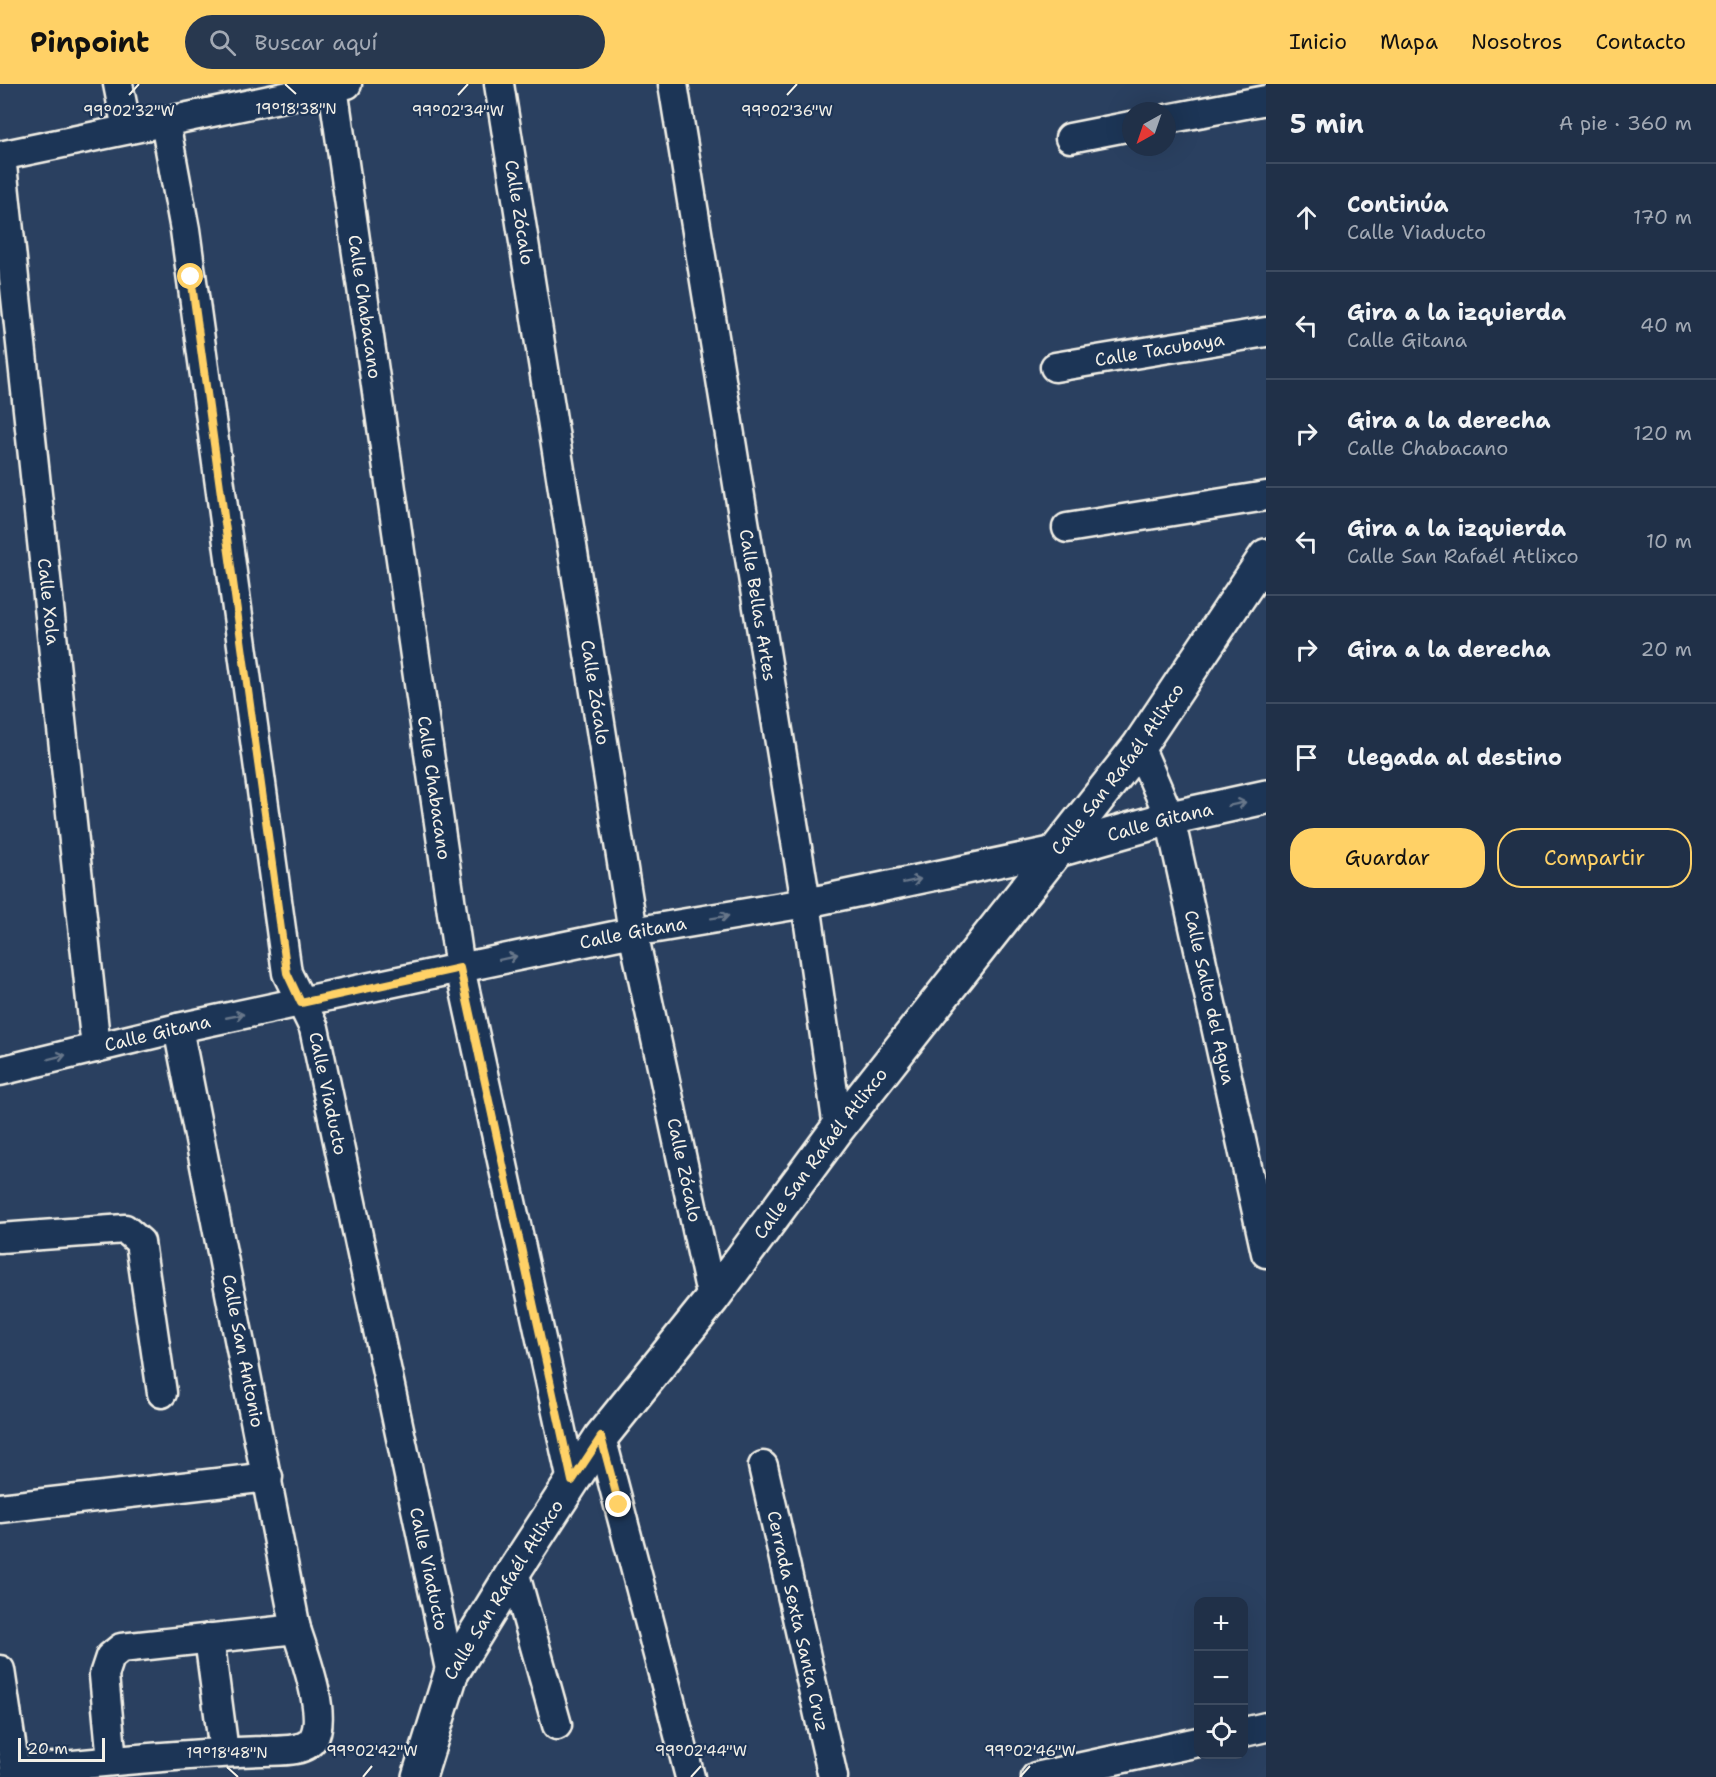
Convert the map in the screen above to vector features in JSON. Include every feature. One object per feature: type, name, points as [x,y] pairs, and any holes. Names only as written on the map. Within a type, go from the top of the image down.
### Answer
[{"type":"street","points":[[118,84],[127,129]]},
{"type":"street","name":"Calle Zócalo","points":[[499,84],[633,932],[712,1299]]},
{"type":"street","name":"Calle Bellas Artes","points":[[673,84],[806,903],[838,1128]]},
{"type":"street","points":[[1,156],[165,122],[280,91],[340,85]]},
{"type":"street","name":"Calle Chabacano","points":[[340,85],[460,968],[572,1481]]},
{"type":"street","points":[[1176,117],[1266,100]]},
{"type":"street","name":"Calle Viaducto","points":[[165,122],[185,230],[287,973],[314,1028],[451,1674]]},
{"type":"street","points":[[1070,138],[1122,128]]},
{"type":"street","name":"Calle Xola","points":[[1,156],[96,1048]]},
{"type":"street","name":"Calle Tacubaya","points":[[1055,367],[1266,332]]},
{"type":"street","points":[[1067,528],[1266,496]]},
{"type":"street","name":"Calle San Rafaél Atlixco","points":[[419,1777],[451,1674],[514,1571],[601,1437],[712,1299],[838,1128],[1139,746],[1266,556]]},
{"type":"street","name":"Calle Salto del Agua","points":[[1139,746],[1170,818],[1266,1253]]},
{"type":"street","name":"Calle Gitana","points":[[0,1071],[178,1028],[460,968],[633,932],[806,903],[1058,850],[1170,818],[1266,797]]},
{"type":"street","name":"Calle San Antonio","points":[[16,1774],[112,1761],[296,1749],[312,1741],[319,1725],[310,1674],[296,1629],[268,1477],[178,1028]]},
{"type":"street","points":[[0,1238],[125,1229],[140,1242],[162,1393]]},
{"type":"street","points":[[601,1437],[690,1777]]},
{"type":"street","name":"Cerrada Sexta Santa Cruz","points":[[763,1466],[833,1777]]},
{"type":"street","points":[[0,1508],[268,1477]]},
{"type":"street","points":[[514,1571],[557,1725]]},
{"type":"street","points":[[112,1761],[104,1675],[110,1657],[121,1648],[296,1629]]},
{"type":"street","points":[[210,1638],[224,1752]]},
{"type":"street","points":[[0,1670],[16,1774]]},
{"type":"street","points":[[1248,1731],[1266,1727]]},
{"type":"street","points":[[1036,1777],[1194,1743]]},
{"type":"route","points":[[191,277],[287,973],[301,1003],[460,968],[572,1481],[601,1437],[619,1505]]}]
